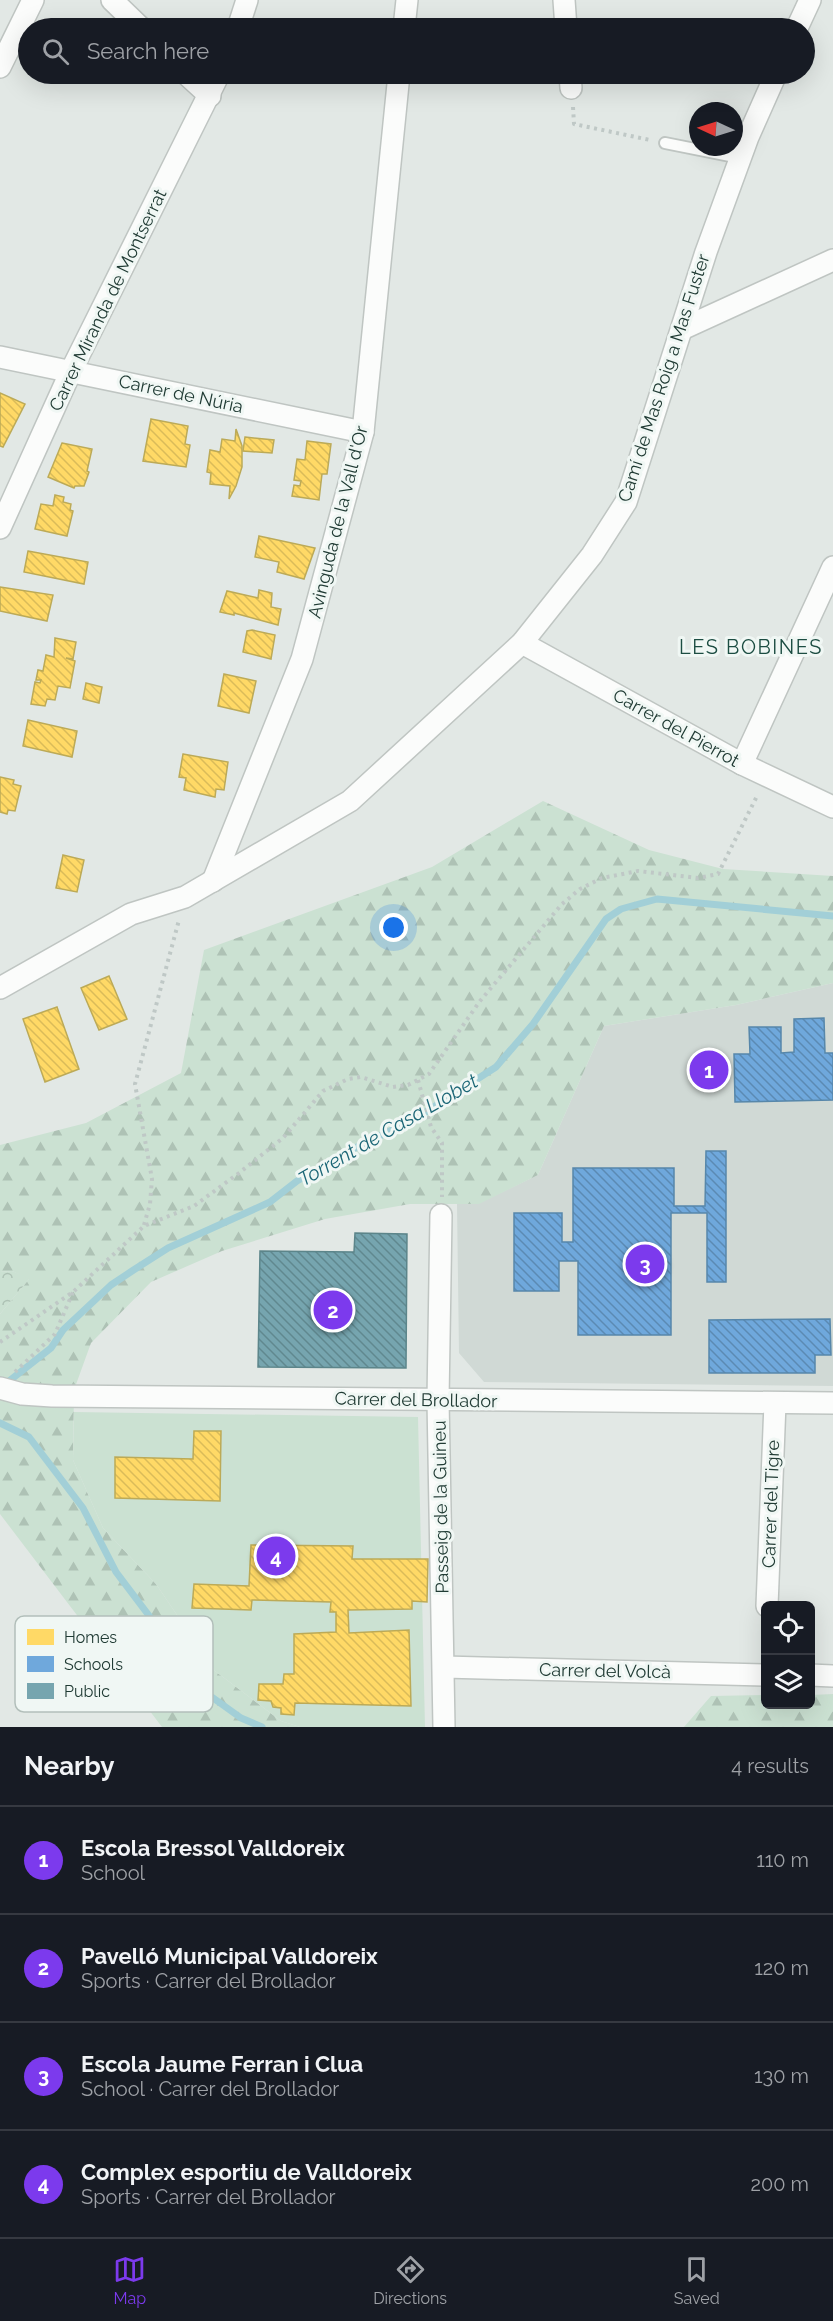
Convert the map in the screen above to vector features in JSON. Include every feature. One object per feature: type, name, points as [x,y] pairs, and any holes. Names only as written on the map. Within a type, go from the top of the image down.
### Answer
[{"type":"street","points":[[24,18],[33,0]]},
{"type":"street","points":[[112,0],[131,18]]},
{"type":"street","points":[[241,18],[247,0]]},
{"type":"street","points":[[405,18],[407,0]]},
{"type":"street","points":[[564,0],[565,18]]},
{"type":"street","points":[[802,18],[810,0]]},
{"type":"street","points":[[0,67],[18,30]]},
{"type":"street","points":[[197,84],[210,96]]},
{"type":"street","name":"Carrer Miranda de Montserrat","points":[[0,528],[71,371],[215,84]]},
{"type":"street","name":"Avinguda de la Vall d'Or","points":[[213,881],[302,659],[363,432],[398,84]]},
{"type":"street","name":"Camí de Mas Roig a Mas Fuster","points":[[0,988],[131,915],[185,897],[350,801],[522,643],[592,555],[626,502],[706,252],[740,158],[772,84]]},
{"type":"street","points":[[682,329],[833,260]]},
{"type":"street","name":"Carrer de Núria","points":[[0,357],[363,432]]},
{"type":"street","points":[[742,764],[833,567]]},
{"type":"street","name":"Carrer del Pierrot","points":[[522,643],[742,764],[833,807]]},
{"type":"street","name":"Passeig de la Guineu","points":[[441,1215],[438,1400],[444,1727]]},
{"type":"street","name":"Carrer del Brollador","points":[[7,1380],[22,1394],[52,1396],[833,1403]]},
{"type":"street","name":"Carrer del Tigre","points":[[767,1601],[775,1403]]},
{"type":"street","name":"Carrer del Volcà","points":[[444,1667],[761,1675]]},
{"type":"street","points":[[815,1675],[833,1676]]},
{"type":"lane","points":[[665,143],[740,158]]},
{"type":"path","points":[[571,84],[574,124],[665,143]]},
{"type":"path","points":[[0,1342],[73,1292],[144,1226],[194,1206],[239,1173],[283,1138],[323,1091],[348,1078],[361,1077],[393,1087],[408,1085],[429,1074],[480,1001],[562,904],[580,889],[602,878],[638,871],[698,878],[718,874],[767,776]]},
{"type":"path","points":[[144,1226],[150,1204],[152,1179],[135,1084],[185,897]]},
{"type":"path","points":[[418,1080],[431,1127],[442,1143],[444,1176],[441,1215]]},
{"type":"path","points":[[7,1380],[55,1334],[73,1292]]},
{"type":"shaded area","points":[[833,983],[833,1386],[484,1382],[459,1353],[457,1204],[479,1203],[538,1175],[604,1026],[736,1005]]},
{"type":"green space","points":[[543,801],[649,850],[723,869],[833,876],[833,983],[736,1005],[604,1026],[538,1175],[479,1204],[410,1204],[325,1219],[222,1251],[151,1282],[91,1343],[74,1390],[73,1460],[103,1528],[156,1584],[178,1616],[78,1616],[0,1514],[0,1314],[29,1279],[12,1271],[0,1272],[0,1145],[86,1123],[181,1073],[204,950],[432,867]]},
{"type":"green space","points":[[12,1271],[30,1278],[0,1314],[0,1272]]},
{"type":"green space","points":[[74,1412],[418,1417],[425,1727],[300,1727],[281,1721],[215,1671],[213,1668],[213,1616],[178,1616],[156,1584],[103,1528],[73,1460]]},
{"type":"green space","points":[[213,1668],[281,1721],[300,1727],[162,1727],[151,1712],[213,1712]]},
{"type":"green space","points":[[833,1694],[833,1727],[684,1727],[711,1696],[761,1695],[761,1709],[815,1709],[815,1695]]},
{"type":"building: Homes","points":[[0,393],[25,404],[3,447],[0,446]]},
{"type":"building: Homes","points":[[151,419],[188,426],[185,444],[190,445],[186,467],[143,461]]},
{"type":"building: Homes","points":[[236,429],[242,446],[242,467],[229,499],[230,486],[210,484],[211,473],[207,472],[210,450],[220,452],[222,439],[235,441]]},
{"type":"building: Homes","points":[[245,437],[274,440],[272,453],[243,451]]},
{"type":"building: Homes","points":[[307,441],[331,444],[327,474],[322,474],[319,500],[292,496],[294,485],[300,486],[301,481],[294,480],[297,459],[305,460]]},
{"type":"building: Homes","points":[[62,443],[92,449],[87,471],[89,472],[84,486],[74,488],[48,477]]},
{"type":"building: Homes","points":[[55,495],[64,497],[63,502],[71,504],[70,510],[73,511],[67,536],[35,529],[41,504],[53,506]]},
{"type":"building: Homes","points":[[259,536],[315,548],[304,579],[277,572],[279,562],[255,557]]},
{"type":"building: Homes","points":[[28,551],[88,562],[84,584],[24,572]]},
{"type":"building: Homes","points":[[0,587],[53,595],[47,621],[0,611]]},
{"type":"building: Homes","points":[[259,590],[272,593],[271,607],[281,609],[278,625],[234,613],[234,615],[220,612],[227,591],[258,598]]},
{"type":"building: Homes","points":[[247,631],[275,635],[271,659],[243,652]]},
{"type":"building: Homes","points":[[55,638],[76,642],[73,659],[66,658],[75,661],[70,688],[58,686],[55,700],[47,699],[45,706],[31,704],[35,682],[40,683],[41,680],[36,680],[38,670],[43,671],[46,655],[54,657]]},
{"type":"building: Homes","points":[[224,674],[256,681],[249,713],[218,706]]},
{"type":"building: Homes","points":[[86,683],[102,687],[99,703],[83,699]]},
{"type":"building: Homes","points":[[28,720],[77,731],[72,757],[23,746]]},
{"type":"building: Homes","points":[[183,754],[228,762],[224,790],[216,789],[215,797],[184,790],[186,778],[179,777]]},
{"type":"building: Homes","points":[[0,777],[14,780],[13,784],[21,786],[15,811],[8,810],[7,814],[0,812]]},
{"type":"building: Homes","points":[[63,855],[84,860],[77,892],[56,888]]},
{"type":"building: Homes","points":[[109,976],[127,1019],[99,1030],[81,988]]},
{"type":"building: Homes","points":[[57,1007],[79,1069],[45,1082],[23,1019]]},
{"type":"building: Homes","points":[[194,1431],[221,1431],[220,1501],[115,1498],[115,1457],[193,1459]]},
{"type":"building: Homes","points":[[251,1545],[353,1546],[352,1559],[428,1559],[427,1602],[412,1601],[412,1609],[348,1610],[349,1633],[409,1630],[411,1706],[295,1703],[294,1715],[281,1714],[281,1708],[273,1707],[271,1701],[258,1700],[259,1684],[283,1684],[284,1674],[294,1674],[294,1634],[336,1632],[336,1612],[330,1612],[331,1602],[252,1600],[251,1610],[192,1608],[194,1584],[249,1586]]},
{"type":"building: Schools","points":[[824,1018],[825,1053],[833,1053],[833,1100],[735,1102],[734,1054],[750,1054],[749,1027],[781,1027],[781,1053],[794,1052],[794,1019]]},
{"type":"building: Schools","points":[[706,1151],[726,1151],[726,1282],[707,1282],[707,1213],[671,1213],[671,1335],[578,1335],[578,1261],[559,1261],[559,1291],[514,1291],[514,1213],[562,1213],[562,1242],[573,1242],[573,1168],[674,1168],[674,1206],[705,1206]]},
{"type":"building: Schools","points":[[830,1319],[831,1355],[815,1355],[815,1373],[709,1373],[709,1320]]},
{"type":"building: Public","points":[[355,1233],[407,1234],[406,1368],[258,1367],[260,1251],[354,1252]]},
{"type":"waterway","name":"Torrent de Casa Llobet","points":[[4,1385],[51,1348],[63,1330],[111,1285],[132,1271],[168,1248],[270,1202],[297,1181],[357,1147],[415,1119],[496,1067],[533,1024],[606,919],[621,909],[657,899],[833,916]]},
{"type":"waterway","points":[[0,1423],[29,1437],[83,1508],[116,1572],[149,1616]]},
{"type":"waterway","points":[[213,1698],[241,1718],[262,1727]]},
{"type":"place","name":"Escola Bressol Valldoreix","points":[[709,1070]]},
{"type":"place","name":"Escola Jaume Ferran i Clua","points":[[645,1264]]},
{"type":"place","name":"Pavelló Municipal Valldoreix","points":[[333,1310]]},
{"type":"place","name":"Complex esportiu de Valldoreix","points":[[276,1556]]},
{"type":"district","name":"LES BOBINES","points":[[751,647]]}]
